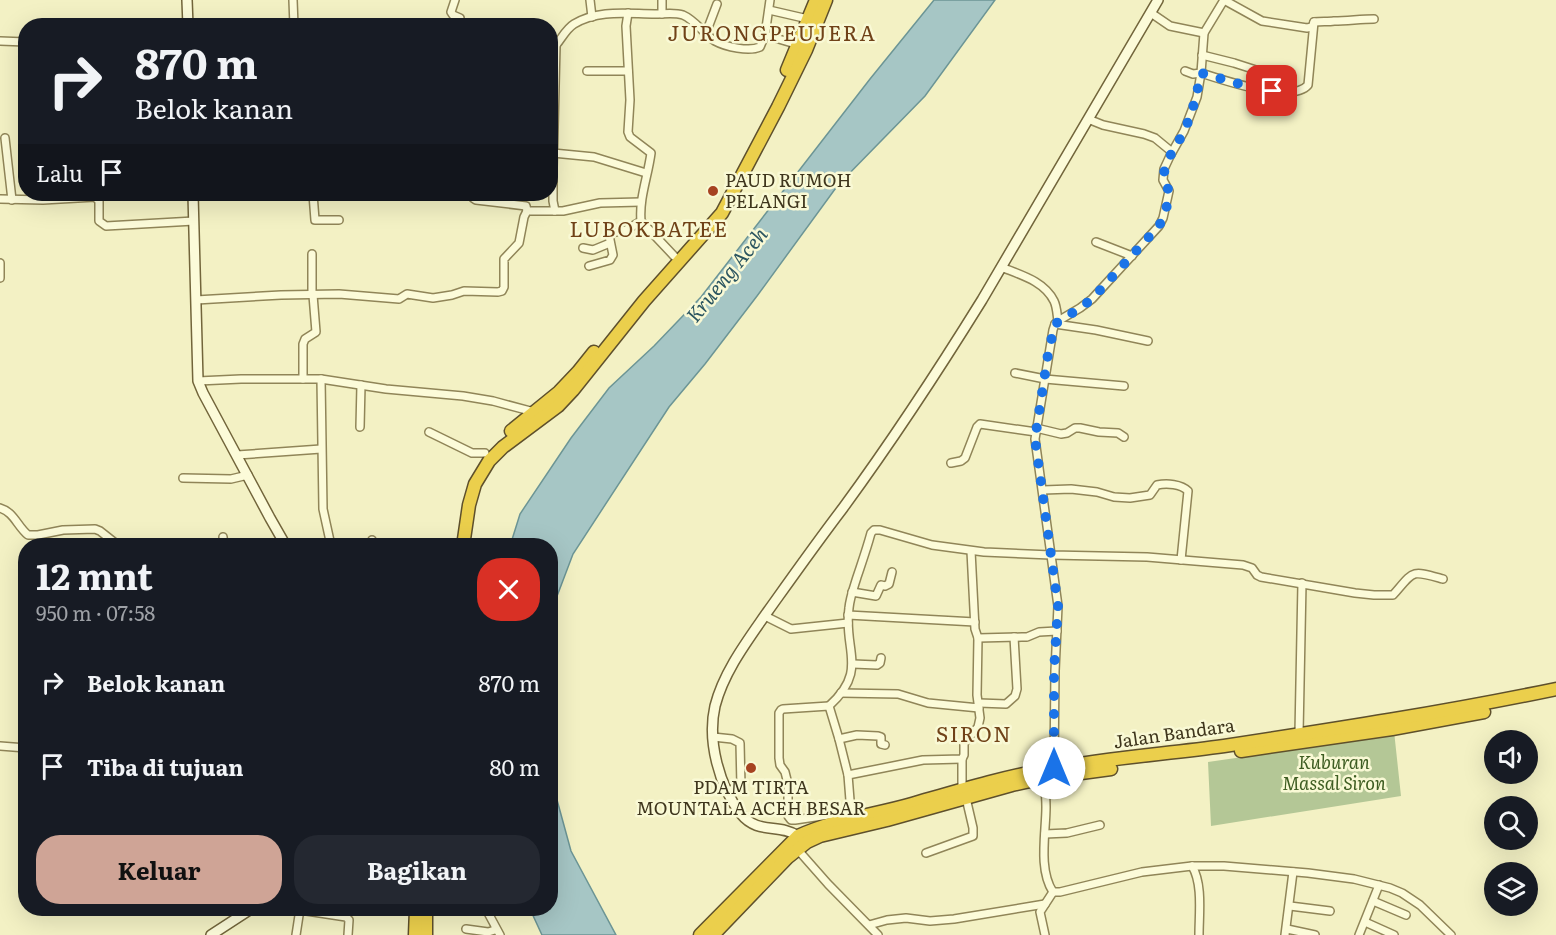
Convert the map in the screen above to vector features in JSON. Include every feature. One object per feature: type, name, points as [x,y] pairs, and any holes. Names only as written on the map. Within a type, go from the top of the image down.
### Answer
[{"type":"highway","points":[[464,538],[475,484],[489,461],[503,447],[558,406],[581,382],[644,301],[717,220],[762,131],[816,0]]},
{"type":"highway","points":[[456,538],[468,484],[476,465],[485,453],[549,401],[578,372],[639,296],[713,214],[806,50],[826,0]]},
{"type":"highway","name":"Jalan Bandara","points":[[964,794],[1010,777],[1054,768],[1224,746],[1386,721],[1556,688]]},
{"type":"highway","name":"Jalan Bandara","points":[[700,935],[786,854],[798,850],[807,842],[820,836],[964,794],[1044,778],[1392,729],[1556,697]]},
{"type":"highway","name":"Jalan Bandara","points":[[713,935],[786,854],[793,828],[817,827],[852,815],[886,816]]},
{"type":"highway","points":[[416,916],[416,935]]},
{"type":"highway","points":[[426,916],[426,935]]},
{"type":"street","points":[[188,0],[188,18]]},
{"type":"street","points":[[293,0],[294,18]]},
{"type":"street","points":[[455,0],[451,12],[460,18]]},
{"type":"street","points":[[590,0],[592,17]]},
{"type":"street","points":[[662,0],[662,14]]},
{"type":"street","points":[[558,40],[572,25],[592,17],[610,13],[673,14],[685,16],[715,41],[749,50],[760,47],[765,35],[771,0]]},
{"type":"street","points":[[1158,0],[952,348],[729,671],[715,708],[713,737],[723,782],[740,812],[753,824],[762,827],[793,828],[788,816],[788,784],[779,758],[779,713],[783,709],[829,706],[841,693],[850,676],[853,664],[848,623],[849,606],[871,533],[874,530],[932,545],[971,551],[1147,556],[1243,565],[1252,568],[1259,576],[1355,593],[1393,595],[1410,575],[1422,573],[1443,579]]},
{"type":"street","points":[[1056,322],[1092,299],[1155,232],[1163,218],[1169,191],[1163,177],[1164,169],[1184,131],[1194,105],[1201,73],[1204,33],[1224,0],[1262,21],[1307,28],[1312,27],[1314,22]]},
{"type":"street","points":[[706,33],[717,4]]},
{"type":"street","points":[[770,10],[808,19]]},
{"type":"street","points":[[628,13],[626,26],[630,106],[628,132],[630,137],[651,153],[641,202],[641,221],[674,256]]},
{"type":"street","points":[[1151,13],[1170,26],[1204,33]]},
{"type":"street","points":[[1314,22],[1374,18]]},
{"type":"street","points":[[1185,71],[1193,74],[1201,73],[1254,88],[1289,93],[1303,90],[1308,85],[1314,22]]},
{"type":"street","points":[[765,35],[799,45]]},
{"type":"street","points":[[0,41],[18,42]]},
{"type":"street","points":[[1202,55],[1259,71]]},
{"type":"street","points":[[587,71],[628,71]]},
{"type":"street","points":[[1088,119],[1109,127],[1155,138],[1172,152]]},
{"type":"street","points":[[5,138],[12,200]]},
{"type":"street","points":[[558,153],[594,157],[646,173]]},
{"type":"street","points":[[0,199],[18,199]]},
{"type":"street","points":[[99,201],[99,221],[106,226],[194,221]]},
{"type":"street","points":[[193,201],[198,381],[281,538]]},
{"type":"street","points":[[314,201],[315,220],[339,220]]},
{"type":"street","points":[[196,300],[339,294],[399,299],[407,294],[433,297],[464,291],[502,291],[504,259],[519,243],[527,211],[526,206],[484,201]]},
{"type":"street","points":[[553,201],[555,211]]},
{"type":"street","points":[[527,211],[570,210],[616,202],[641,202]]},
{"type":"street","points":[[589,266],[610,260],[613,255],[610,233],[626,230],[641,221]]},
{"type":"street","points":[[583,248],[593,250],[610,243]]},
{"type":"street","points":[[1096,243],[1132,256]]},
{"type":"street","points":[[303,379],[303,344],[305,339],[316,332],[312,295],[312,254]]},
{"type":"street","points":[[0,263],[0,279]]},
{"type":"street","points":[[1001,267],[1030,279],[1047,290],[1055,303],[1056,322],[1035,445],[1058,606],[1054,671],[1054,768]]},
{"type":"street","points":[[1056,322],[1148,341]]},
{"type":"street","points":[[1015,374],[1124,386]]},
{"type":"street","points":[[198,381],[321,379],[463,396],[534,412]]},
{"type":"street","points":[[321,379],[323,509],[329,538]]},
{"type":"street","points":[[360,427],[361,385]]},
{"type":"street","points":[[951,463],[965,458],[980,424],[1061,434],[1080,428],[1118,433],[1124,437]]},
{"type":"street","points":[[429,432],[472,453],[485,453]]},
{"type":"street","points":[[237,455],[321,450]]},
{"type":"street","points":[[183,478],[231,479],[248,475]]},
{"type":"street","points":[[1043,490],[1079,490],[1132,498],[1150,495],[1157,484],[1186,488],[1188,490],[1181,560]]},
{"type":"street","points":[[0,508],[9,511],[28,535],[63,530],[95,529],[108,538]]},
{"type":"street","points":[[926,853],[973,836],[964,794],[962,759],[964,743],[978,726],[979,706],[977,695],[978,638],[971,551]]},
{"type":"street","points":[[852,592],[876,596],[881,585],[889,584],[892,572]]},
{"type":"street","points":[[1299,733],[1302,584]]},
{"type":"street","points":[[848,615],[975,622]]},
{"type":"street","points":[[765,616],[791,629],[848,623]]},
{"type":"street","points":[[978,638],[1027,637],[1039,632],[1057,631]]},
{"type":"street","points":[[841,693],[898,694],[928,704],[979,706],[1006,704],[1016,695],[1014,637]]},
{"type":"street","points":[[853,664],[877,665],[881,658]]},
{"type":"street","points":[[829,706],[848,775],[852,815]]},
{"type":"street","points":[[839,739],[857,735],[878,736],[881,737],[881,744],[885,745]]},
{"type":"street","points":[[713,737],[732,739],[740,743],[741,786],[728,791]]},
{"type":"street","points":[[0,746],[18,747]]},
{"type":"street","points":[[848,775],[923,760],[962,759]]},
{"type":"street","points":[[1044,778],[1046,806],[1043,857],[1053,892]]},
{"type":"street","points":[[1045,834],[1067,833],[1100,825]]},
{"type":"street","points":[[798,850],[878,935]]},
{"type":"street","points":[[1053,892],[1142,872],[1192,866],[1224,866],[1293,872],[1354,879],[1402,893],[1413,900],[1451,935]]},
{"type":"street","points":[[1192,866],[1198,887],[1199,935]]},
{"type":"street","points":[[1293,872],[1286,932],[1315,935]]},
{"type":"street","points":[[1359,935],[1379,885]]},
{"type":"street","points":[[1045,935],[1040,912],[1053,892]]},
{"type":"street","points":[[1373,901],[1406,915]]},
{"type":"street","points":[[869,925],[906,918],[930,921],[954,919],[1045,904]]},
{"type":"street","points":[[1290,906],[1330,911]]},
{"type":"street","points":[[212,935],[240,916]]},
{"type":"street","points":[[296,935],[299,916]]},
{"type":"street","points":[[346,916],[349,920],[348,935]]},
{"type":"street","points":[[488,916],[491,932]]},
{"type":"street","points":[[1365,922],[1394,935]]},
{"type":"street","points":[[466,929],[500,935]]},
{"type":"green space","name":"Kuburan Massal Siron","points":[[1394,731],[1401,796],[1211,826],[1208,762],[1304,748]]},
{"type":"water","name":"Krueng Aceh","points":[[934,0],[995,0],[925,96],[838,185],[757,296],[669,407],[573,554],[558,594],[558,538],[512,538],[520,514],[571,438],[609,388],[701,297]]},
{"type":"water","points":[[558,804],[571,851],[616,935],[542,935],[533,916],[558,916]]},
{"type":"place","name":"PAUD RUMOH PELANGI","points":[[713,191]]},
{"type":"place","name":"PDAM TIRTA MOUNTALA ACEH BESAR","points":[[751,768]]},
{"type":"district","name":"JURONGPEUJERA","points":[[772,34]]},
{"type":"district","name":"LUBOKBATEE","points":[[649,230]]},
{"type":"district","name":"SIRON","points":[[974,735]]},
{"type":"route","points":[[1054,768],[1054,671],[1058,606],[1035,445],[1053,330],[1058,321],[1092,299],[1159,226],[1169,191],[1163,180],[1164,169],[1184,131],[1197,97],[1201,73],[1272,91]]}]
